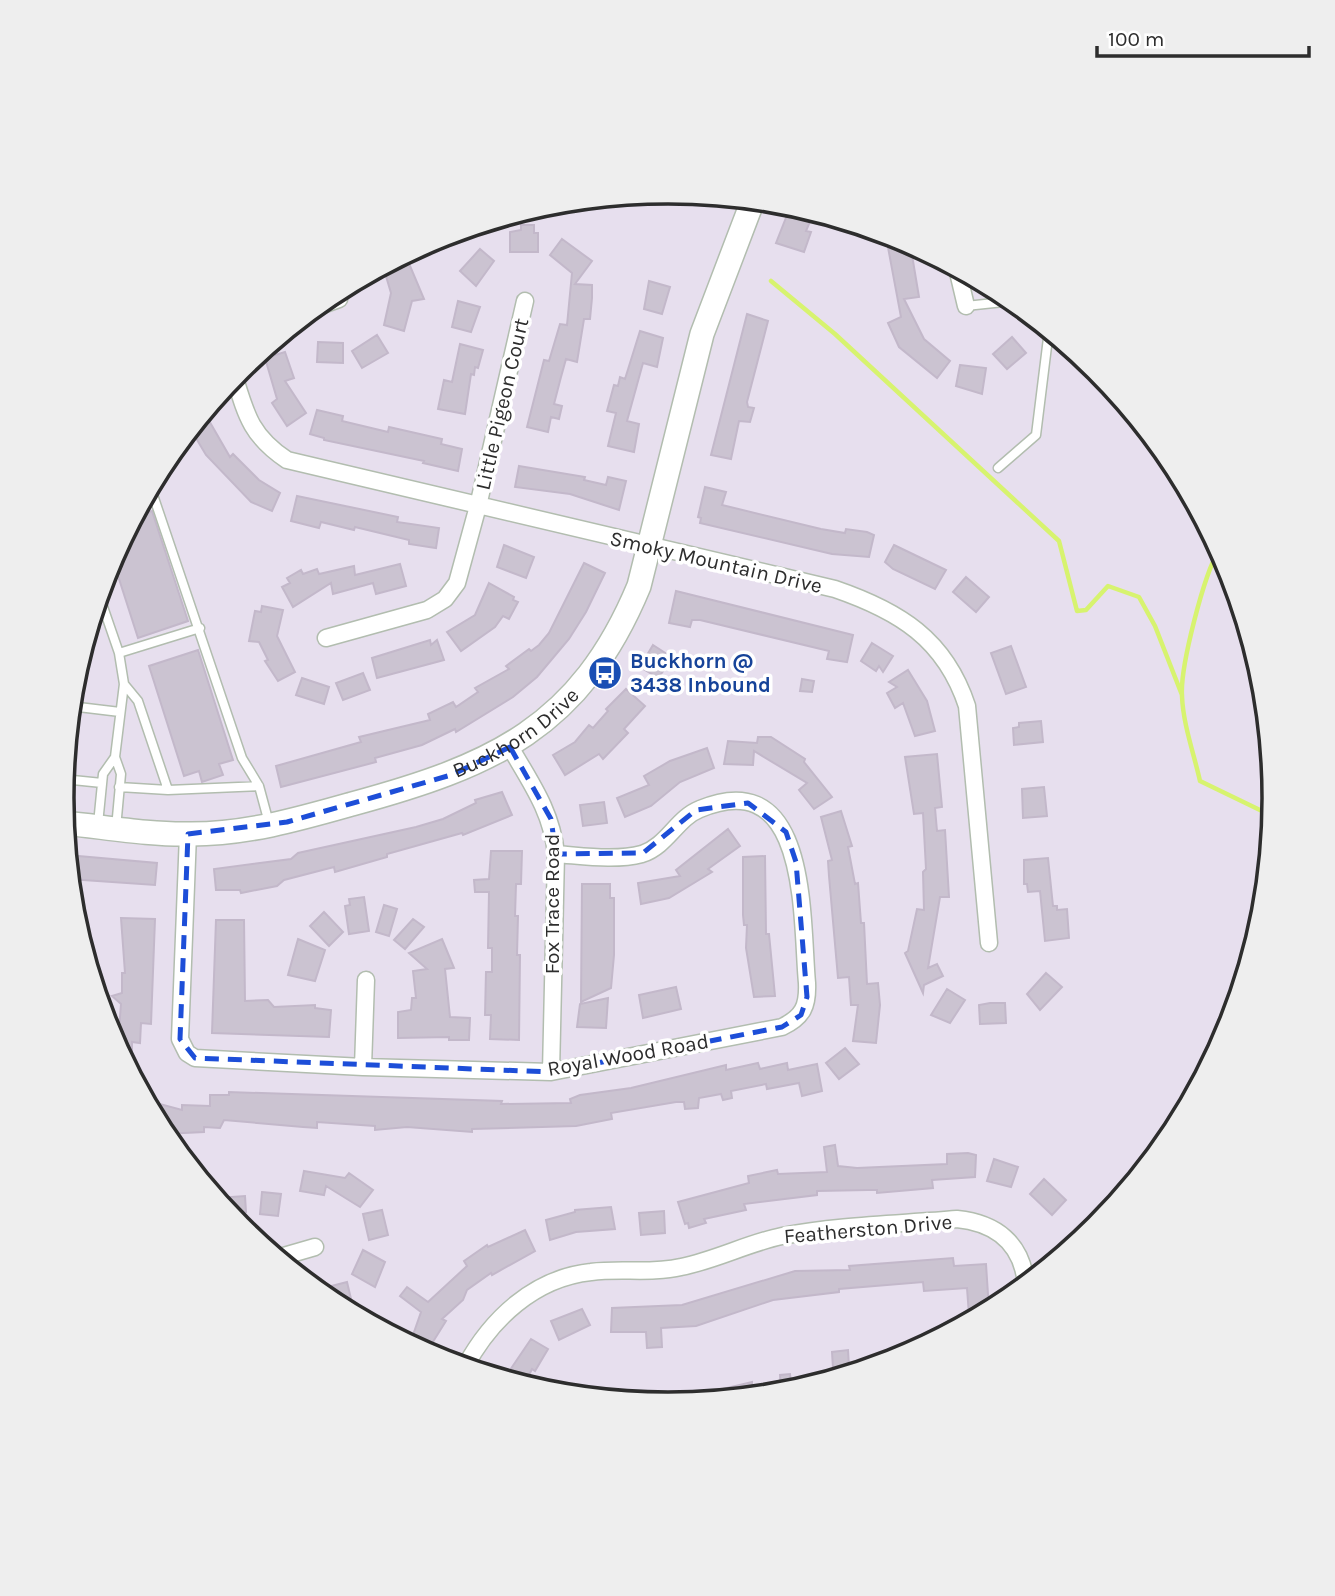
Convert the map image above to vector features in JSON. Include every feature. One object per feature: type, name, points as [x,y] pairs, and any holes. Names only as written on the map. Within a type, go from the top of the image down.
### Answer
[{"type":"street","name":"Buckhorn Drive","points":[[75,824],[188,834],[270,826],[451,775],[510,747],[563,702],[597,664],[628,612],[649,546],[702,334],[749,210]]},
{"type":"street","points":[[960,281],[966,306]]},
{"type":"street","name":"Little Pigeon Court","points":[[327,638],[416,614],[438,605],[457,583],[478,506],[525,301]]},
{"type":"street","name":"Smoky Mountain Drive","points":[[238,388],[247,418],[256,434],[269,448],[288,460],[835,589],[893,612],[928,639],[952,672],[967,706],[989,943]]},
{"type":"street","name":"Fox Trace Road","points":[[510,747],[551,819],[556,854],[551,1072]]},
{"type":"street","name":"Royal Wood Road","points":[[188,834],[182,1046],[191,1056],[208,1061],[551,1072],[782,1027],[801,1015],[807,997],[793,849],[786,832],[763,810],[748,803],[733,802],[696,810],[664,841],[643,853],[604,857],[556,854]]},
{"type":"street","points":[[363,1067],[366,980]]},
{"type":"street","name":"Featherston Drive","points":[[470,1358],[495,1321],[518,1300],[542,1287],[590,1272],[678,1268],[786,1235],[957,1219],[971,1220],[999,1231],[1009,1240],[1020,1256],[1024,1273]]},
{"type":"street","points":[[288,1255],[315,1247]]},
{"type":"lane","points":[[966,306],[996,303]]},
{"type":"lane","points":[[998,468],[1036,435],[1048,342]]},
{"type":"lane","points":[[154,499],[242,758],[258,786],[270,826]]},
{"type":"lane","points":[[104,610],[119,653],[124,684],[115,757],[121,774],[120,787],[107,827]]},
{"type":"lane","points":[[119,653],[200,628]]},
{"type":"lane","points":[[124,684],[138,701],[169,790]]},
{"type":"lane","points":[[81,707],[120,712]]},
{"type":"lane","points":[[107,827],[103,774],[115,757]]},
{"type":"lane","points":[[74,780],[102,783]]},
{"type":"lane","points":[[120,787],[169,790],[258,786]]},
{"type":"highlighted area","points":[[510,747],[551,819],[556,854],[643,853],[696,810],[748,803],[786,832],[796,862],[807,997],[801,1015],[782,1027],[551,1072],[195,1058],[180,1039],[188,834],[287,822],[451,775]]},
{"type":"building","points":[[787,216],[810,221],[806,231],[811,232],[804,252],[776,243]]},
{"type":"building","points":[[521,225],[534,225],[534,233],[538,233],[538,252],[510,252],[510,232],[521,230]]},
{"type":"building","points":[[562,239],[592,261],[575,284],[592,285],[592,298],[590,319],[584,319],[577,362],[566,359],[561,377],[554,404],[562,406],[559,419],[551,417],[548,432],[527,427],[544,360],[549,361],[560,324],[567,325],[572,273],[550,255]]},
{"type":"building","points":[[888,246],[912,257],[919,297],[904,299],[924,339],[950,361],[937,378],[899,347],[888,323],[901,317]]},
{"type":"building","points":[[480,249],[494,261],[476,286],[460,271]]},
{"type":"building","points":[[409,263],[424,299],[412,301],[404,331],[384,325],[391,293],[386,276]]},
{"type":"building","points":[[649,281],[670,287],[662,314],[644,309]]},
{"type":"building","points":[[458,301],[480,307],[471,332],[452,327]]},
{"type":"building","points":[[747,314],[768,321],[747,402],[748,407],[754,408],[750,422],[739,421],[731,459],[711,455]]},
{"type":"building","points":[[640,331],[663,338],[657,367],[643,363],[627,421],[639,424],[634,452],[608,446],[616,413],[607,411],[614,385],[618,386],[620,377],[625,379]]},
{"type":"building","points":[[377,335],[388,353],[362,368],[352,351]]},
{"type":"building","points":[[1012,337],[1026,353],[1007,369],[993,354]]},
{"type":"building","points":[[318,342],[343,343],[343,363],[317,362]]},
{"type":"building","points":[[460,344],[483,350],[478,368],[475,367],[474,375],[471,374],[465,414],[438,409],[444,380],[452,382]]},
{"type":"building","points":[[285,352],[294,378],[285,381],[306,413],[287,426],[272,403],[277,399],[266,361]]},
{"type":"building","points":[[960,365],[986,368],[982,394],[956,386]]},
{"type":"building","points":[[317,410],[343,416],[342,421],[388,432],[389,427],[442,439],[441,444],[462,449],[458,471],[324,440],[310,434]]},
{"type":"building","points":[[209,421],[230,457],[233,454],[259,480],[280,493],[272,511],[251,502],[206,455],[195,437]]},
{"type":"building","points":[[519,466],[585,477],[584,480],[606,485],[608,477],[626,481],[619,510],[570,494],[515,487]]},
{"type":"building","points":[[705,487],[726,492],[722,505],[821,529],[845,533],[846,529],[867,532],[874,535],[869,557],[832,554],[700,523],[701,518],[698,517]]},
{"type":"building","points":[[297,496],[398,517],[397,522],[439,528],[436,548],[409,544],[409,540],[355,527],[354,530],[321,522],[319,528],[291,521]]},
{"type":"building","points":[[152,511],[188,621],[138,638],[118,575],[147,513]]},
{"type":"building","points":[[504,545],[534,557],[526,578],[497,567]]},
{"type":"building","points":[[894,545],[946,570],[935,589],[893,569],[885,562]]},
{"type":"building","points":[[584,563],[605,573],[586,612],[569,639],[537,677],[513,697],[456,732],[455,729],[422,745],[375,758],[376,762],[281,787],[276,766],[361,742],[359,737],[430,720],[428,714],[453,702],[456,707],[478,692],[475,688],[509,669],[506,666],[539,645],[549,633]]},
{"type":"building","points":[[400,564],[406,586],[376,594],[373,583],[333,594],[331,583],[293,607],[282,587],[290,583],[287,578],[301,570],[303,574],[317,569],[319,574],[354,566],[355,575]]},
{"type":"building","points":[[966,577],[989,597],[976,612],[953,592]]},
{"type":"building","points":[[489,583],[518,602],[509,619],[503,616],[495,627],[461,651],[447,632],[475,615]]},
{"type":"building","points":[[676,591],[853,635],[847,662],[827,659],[829,651],[700,620],[692,620],[690,627],[669,623]]},
{"type":"building","points":[[262,606],[283,610],[277,636],[295,672],[278,681],[265,661],[268,660],[259,642],[249,641],[255,611],[261,612]]},
{"type":"building","points":[[430,640],[431,645],[437,640],[444,660],[377,678],[372,658]]},
{"type":"building","points":[[872,643],[893,656],[883,672],[879,666],[876,671],[861,661]]},
{"type":"building","points":[[653,645],[673,658],[658,678],[640,667]]},
{"type":"building","points":[[1011,646],[1026,687],[1006,694],[991,653]]},
{"type":"building","points":[[198,650],[233,760],[219,764],[223,775],[202,782],[199,771],[184,776],[149,666]]},
{"type":"building","points":[[908,670],[927,701],[935,731],[915,736],[903,703],[895,708],[887,693],[897,687],[889,682]]},
{"type":"building","points":[[363,673],[370,690],[343,700],[336,683]]},
{"type":"building","points":[[302,678],[329,687],[324,704],[296,695]]},
{"type":"building","points":[[802,679],[814,681],[812,692],[800,691]]},
{"type":"building","points":[[626,689],[645,706],[624,729],[628,733],[603,759],[599,754],[565,775],[553,755],[575,742],[589,725],[593,728],[608,711],[606,709]]},
{"type":"building","points":[[1041,721],[1043,742],[1014,745],[1013,728],[1019,727],[1019,723]]},
{"type":"building","points":[[758,737],[771,737],[805,759],[804,762],[832,797],[814,809],[799,790],[807,783],[754,751],[753,765],[724,764],[728,741],[757,743]]},
{"type":"building","points":[[707,748],[714,768],[680,782],[651,806],[625,817],[617,798],[649,785],[644,776],[670,761]]},
{"type":"building","points":[[937,754],[942,807],[935,808],[937,831],[945,830],[949,897],[940,897],[928,968],[937,964],[943,976],[924,985],[923,993],[905,953],[908,951],[917,909],[924,910],[923,872],[926,869],[923,813],[914,814],[905,757]]},
{"type":"building","points":[[1044,787],[1047,816],[1023,818],[1022,789]]},
{"type":"building","points":[[502,792],[512,815],[463,835],[462,833],[387,854],[387,857],[335,872],[334,867],[284,880],[277,886],[241,893],[240,890],[216,890],[214,869],[291,859],[298,853],[416,827],[443,819],[476,803],[475,800]]},
{"type":"building","points":[[604,802],[607,823],[583,826],[580,805]]},
{"type":"building","points":[[841,811],[852,846],[848,847],[855,884],[858,883],[861,923],[864,923],[867,984],[878,983],[880,1005],[876,1043],[853,1041],[858,1005],[851,1005],[849,977],[838,978],[828,861],[832,860],[821,817]]},
{"type":"building","points":[[728,829],[740,846],[708,869],[712,872],[669,898],[641,904],[638,883],[680,876],[676,870]]},
{"type":"building","points":[[491,851],[522,851],[521,884],[516,884],[515,916],[518,916],[517,955],[520,955],[519,1040],[490,1039],[491,1015],[485,1015],[486,972],[492,972],[492,948],[488,948],[489,892],[475,892],[474,880],[489,879]]},
{"type":"building","points":[[77,856],[157,863],[155,885],[80,880]]},
{"type":"building","points":[[765,856],[766,934],[769,934],[775,996],[754,997],[746,948],[747,925],[744,925],[743,915],[743,857]]},
{"type":"building","points":[[1048,858],[1053,906],[1057,906],[1057,910],[1067,909],[1069,938],[1045,941],[1040,891],[1028,892],[1027,884],[1024,884],[1024,860]]},
{"type":"building","points":[[582,884],[610,884],[610,898],[614,898],[614,955],[611,988],[581,1002]]},
{"type":"building","points":[[364,897],[369,931],[349,934],[345,906],[350,905],[349,899]]},
{"type":"building","points":[[384,905],[397,909],[389,936],[376,932]]},
{"type":"building","points":[[324,912],[343,932],[329,946],[310,926]]},
{"type":"building","points":[[121,918],[155,919],[151,1024],[141,1023],[140,1043],[132,1042],[132,1054],[119,1026],[121,1004],[112,996],[122,993],[122,973],[125,973]]},
{"type":"building","points":[[413,919],[424,927],[405,949],[394,940]]},
{"type":"building","points":[[216,920],[244,920],[245,1001],[268,1000],[274,1007],[315,1005],[315,1008],[331,1010],[329,1037],[212,1033]]},
{"type":"building","points":[[298,939],[325,950],[315,981],[288,975]]},
{"type":"building","points":[[442,939],[454,968],[445,969],[450,1017],[470,1018],[469,1040],[449,1040],[449,1037],[398,1038],[398,1012],[411,1010],[412,998],[416,998],[413,971],[427,969],[409,953]]},
{"type":"building","points":[[1046,973],[1062,987],[1040,1010],[1027,994]]},
{"type":"building","points":[[676,987],[681,1009],[643,1018],[639,995]]},
{"type":"building","points":[[947,989],[965,1000],[950,1023],[931,1015]]},
{"type":"building","points":[[608,998],[606,1028],[577,1027],[580,1004]]},
{"type":"building","points":[[1005,1003],[1006,1023],[980,1024],[979,1005]]},
{"type":"building","points":[[845,1048],[859,1064],[839,1079],[826,1063]]},
{"type":"building","points":[[758,1063],[760,1069],[787,1063],[788,1070],[817,1064],[822,1091],[802,1096],[799,1083],[767,1089],[766,1084],[731,1091],[732,1098],[723,1100],[721,1094],[699,1098],[698,1108],[685,1109],[684,1102],[676,1102],[611,1113],[612,1119],[576,1126],[472,1129],[472,1132],[407,1127],[375,1130],[375,1126],[317,1122],[317,1128],[224,1120],[220,1128],[204,1127],[204,1132],[178,1133],[159,1104],[182,1110],[182,1105],[210,1106],[210,1095],[229,1095],[229,1092],[502,1101],[501,1104],[571,1103],[570,1099],[580,1095],[631,1088],[726,1065],[726,1070]]},
{"type":"building","points":[[835,1145],[838,1166],[857,1168],[947,1164],[947,1154],[968,1153],[976,1155],[975,1177],[932,1180],[933,1188],[877,1193],[877,1190],[817,1191],[817,1195],[744,1204],[746,1210],[704,1219],[706,1223],[689,1228],[688,1223],[685,1224],[678,1202],[749,1183],[748,1176],[777,1170],[778,1174],[827,1172],[824,1147]]},
{"type":"building","points":[[994,1159],[1018,1167],[1011,1187],[987,1181]]},
{"type":"building","points":[[304,1171],[345,1178],[349,1173],[373,1190],[360,1207],[326,1186],[324,1195],[300,1191]]},
{"type":"building","points":[[1044,1179],[1066,1200],[1052,1215],[1030,1194]]},
{"type":"building","points":[[262,1192],[281,1194],[278,1216],[260,1214]]},
{"type":"building","points":[[245,1196],[246,1212],[242,1213],[228,1197]]},
{"type":"building","points":[[611,1207],[615,1229],[576,1232],[550,1240],[546,1220],[575,1210]]},
{"type":"building","points":[[382,1210],[388,1235],[369,1240],[363,1214]]},
{"type":"building","points":[[664,1211],[665,1233],[641,1235],[639,1213]]},
{"type":"building","points":[[525,1230],[535,1251],[492,1275],[491,1273],[467,1290],[463,1300],[442,1319],[446,1321],[432,1343],[413,1335],[421,1312],[400,1296],[407,1287],[428,1302],[467,1266],[464,1261],[487,1245],[488,1247]]},
{"type":"building","points":[[363,1250],[385,1262],[375,1287],[352,1274]]},
{"type":"building","points":[[953,1258],[954,1266],[986,1264],[988,1298],[969,1309],[967,1288],[924,1291],[923,1282],[839,1289],[839,1292],[773,1300],[696,1326],[661,1328],[662,1347],[647,1348],[646,1332],[611,1332],[612,1308],[682,1305],[795,1271],[850,1270],[849,1266]]},
{"type":"building","points":[[347,1282],[351,1301],[337,1292],[330,1286]]},
{"type":"building","points":[[582,1309],[590,1325],[559,1340],[551,1321]]},
{"type":"building","points":[[531,1339],[548,1349],[535,1371],[532,1369],[529,1375],[510,1371]]},
{"type":"building","points":[[848,1350],[849,1363],[833,1368],[832,1352]]},
{"type":"building","points":[[790,1374],[791,1379],[780,1381],[780,1375]]},
{"type":"building","points":[[752,1382],[752,1386],[721,1389]]},
{"type":"waterway","points":[[771,281],[835,334],[1059,541],[1077,611],[1086,610],[1108,586],[1139,597],[1155,626],[1182,695]]},
{"type":"waterway","points":[[1213,563],[1200,599],[1185,664],[1182,682],[1184,717],[1200,781],[1261,811]]},
{"type":"place","name":"Buckhorn @ 3438 Inbound","points":[[605,673]]}]
